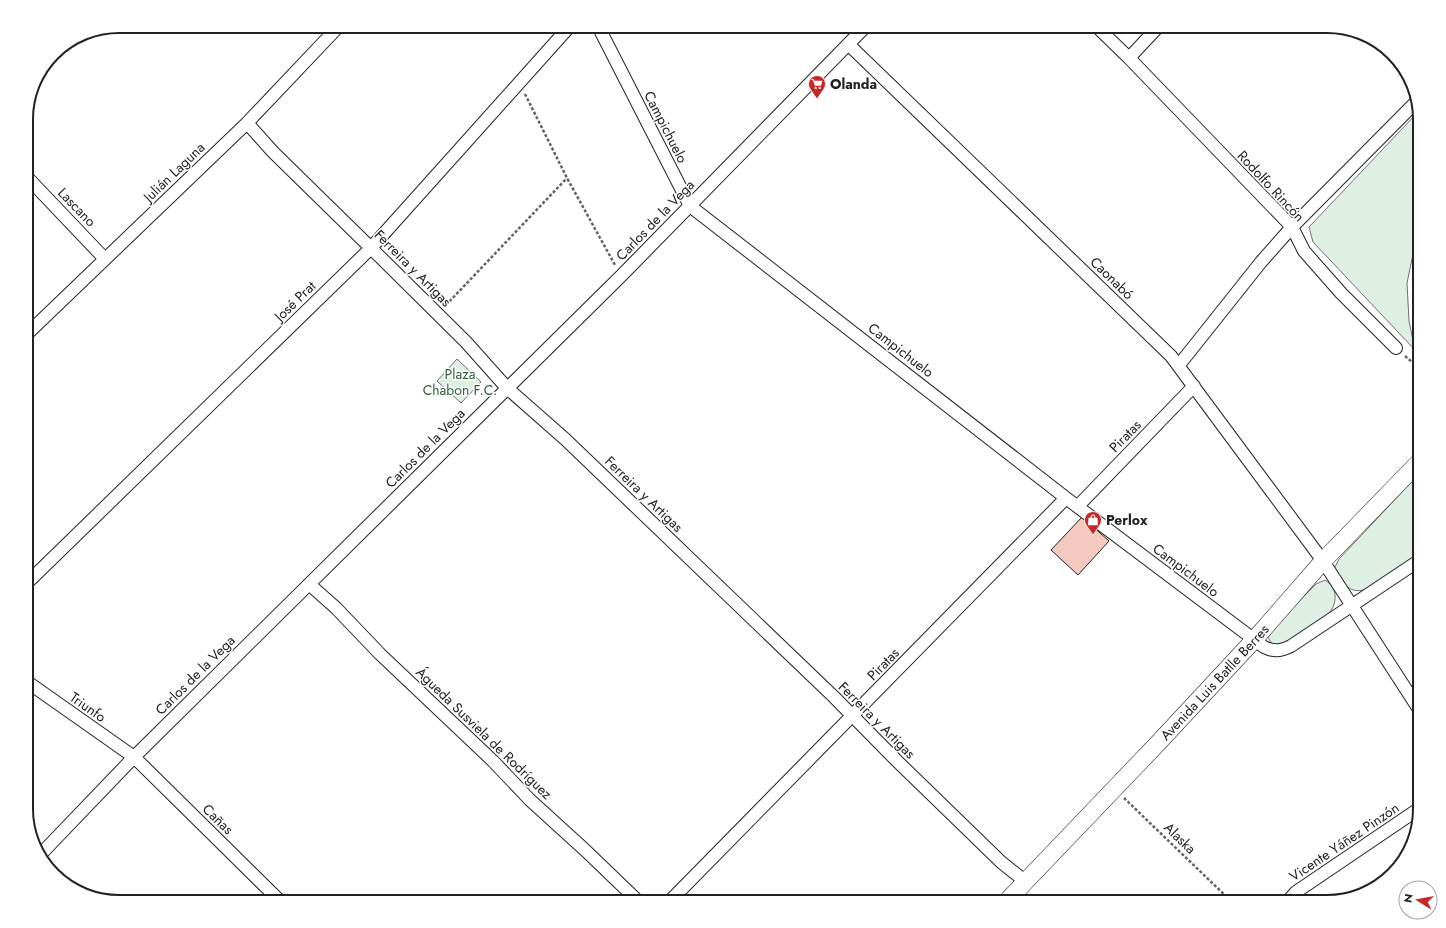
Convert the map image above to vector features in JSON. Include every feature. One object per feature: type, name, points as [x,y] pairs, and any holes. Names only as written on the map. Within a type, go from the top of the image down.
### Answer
[{"type":"main road","name":"Avenida Luis Batlle Berres","points":[[1013,895],[1254,640],[1323,561],[1413,468]]},
{"type":"street","name":"Julián Laguna","points":[[33,328],[247,123],[332,33]]},
{"type":"street","name":"José Prat","points":[[33,577],[371,248],[564,33]]},
{"type":"street","name":"Campichuelo","points":[[602,33],[690,206],[1066,498],[1254,640],[1271,651],[1282,650],[1352,606],[1413,565]]},
{"type":"street","name":"Carlos de la Vega","points":[[44,851],[134,757],[621,276],[859,33]]},
{"type":"street","name":"Rodolfo Rincón","points":[[1103,33],[1292,227],[1304,251],[1341,293],[1396,348]]},
{"type":"street","points":[[1129,58],[1152,33]]},
{"type":"street","name":"Caonabó","points":[[848,44],[1165,350],[1194,386],[1323,561]]},
{"type":"street","points":[[1178,365],[1261,262],[1292,227],[1412,106]]},
{"type":"street","name":"Ferreira y Artigas","points":[[247,123],[273,152],[466,342],[507,388],[576,450],[853,716],[924,788],[1001,862],[1026,882]]},
{"type":"street","name":"Lascano","points":[[33,183],[105,259]]},
{"type":"street","name":"Piratas","points":[[1078,506],[1194,386]]},
{"type":"street","name":"Piratas","points":[[676,895],[1066,498]]},
{"type":"street","points":[[1323,561],[1413,700]]},
{"type":"street","name":"Águeda Susviela de Rodríguez","points":[[309,584],[336,608],[380,654],[493,761],[530,800],[632,895]]},
{"type":"street","name":"Triunfo","points":[[33,686],[134,757]]},
{"type":"street","name":"Cañas","points":[[134,757],[274,895]]},
{"type":"street","name":"Vicente Yáñez Pinzón","points":[[1293,895],[1413,813]]},
{"type":"path","points":[[519,83],[567,178],[621,276]]},
{"type":"path","points":[[438,314],[567,178]]},
{"type":"path","points":[[1396,348],[1413,363]]},
{"type":"path","name":"Alaska","points":[[1114,788],[1225,895]]},
{"type":"green space","points":[[1413,117],[1413,254],[1407,283],[1409,321],[1413,348],[1313,242],[1309,227]]},
{"type":"green space","name":"Plaza Chabon F.C.","points":[[457,359],[481,382],[461,403],[437,381]]},
{"type":"green space","points":[[1413,480],[1413,559],[1368,589],[1356,591],[1344,584],[1334,569],[1339,559]]},
{"type":"green space","points":[[1325,580],[1332,586],[1335,595],[1333,608],[1329,613],[1319,622],[1287,642],[1280,645],[1272,644],[1268,637],[1269,632],[1316,584]]},
{"type":"building","points":[[1082,517],[1109,541],[1078,575],[1051,550]]},
{"type":"place","name":"Olanda","points":[[817,99]]},
{"type":"place","name":"Perlox","points":[[1093,535]]}]
